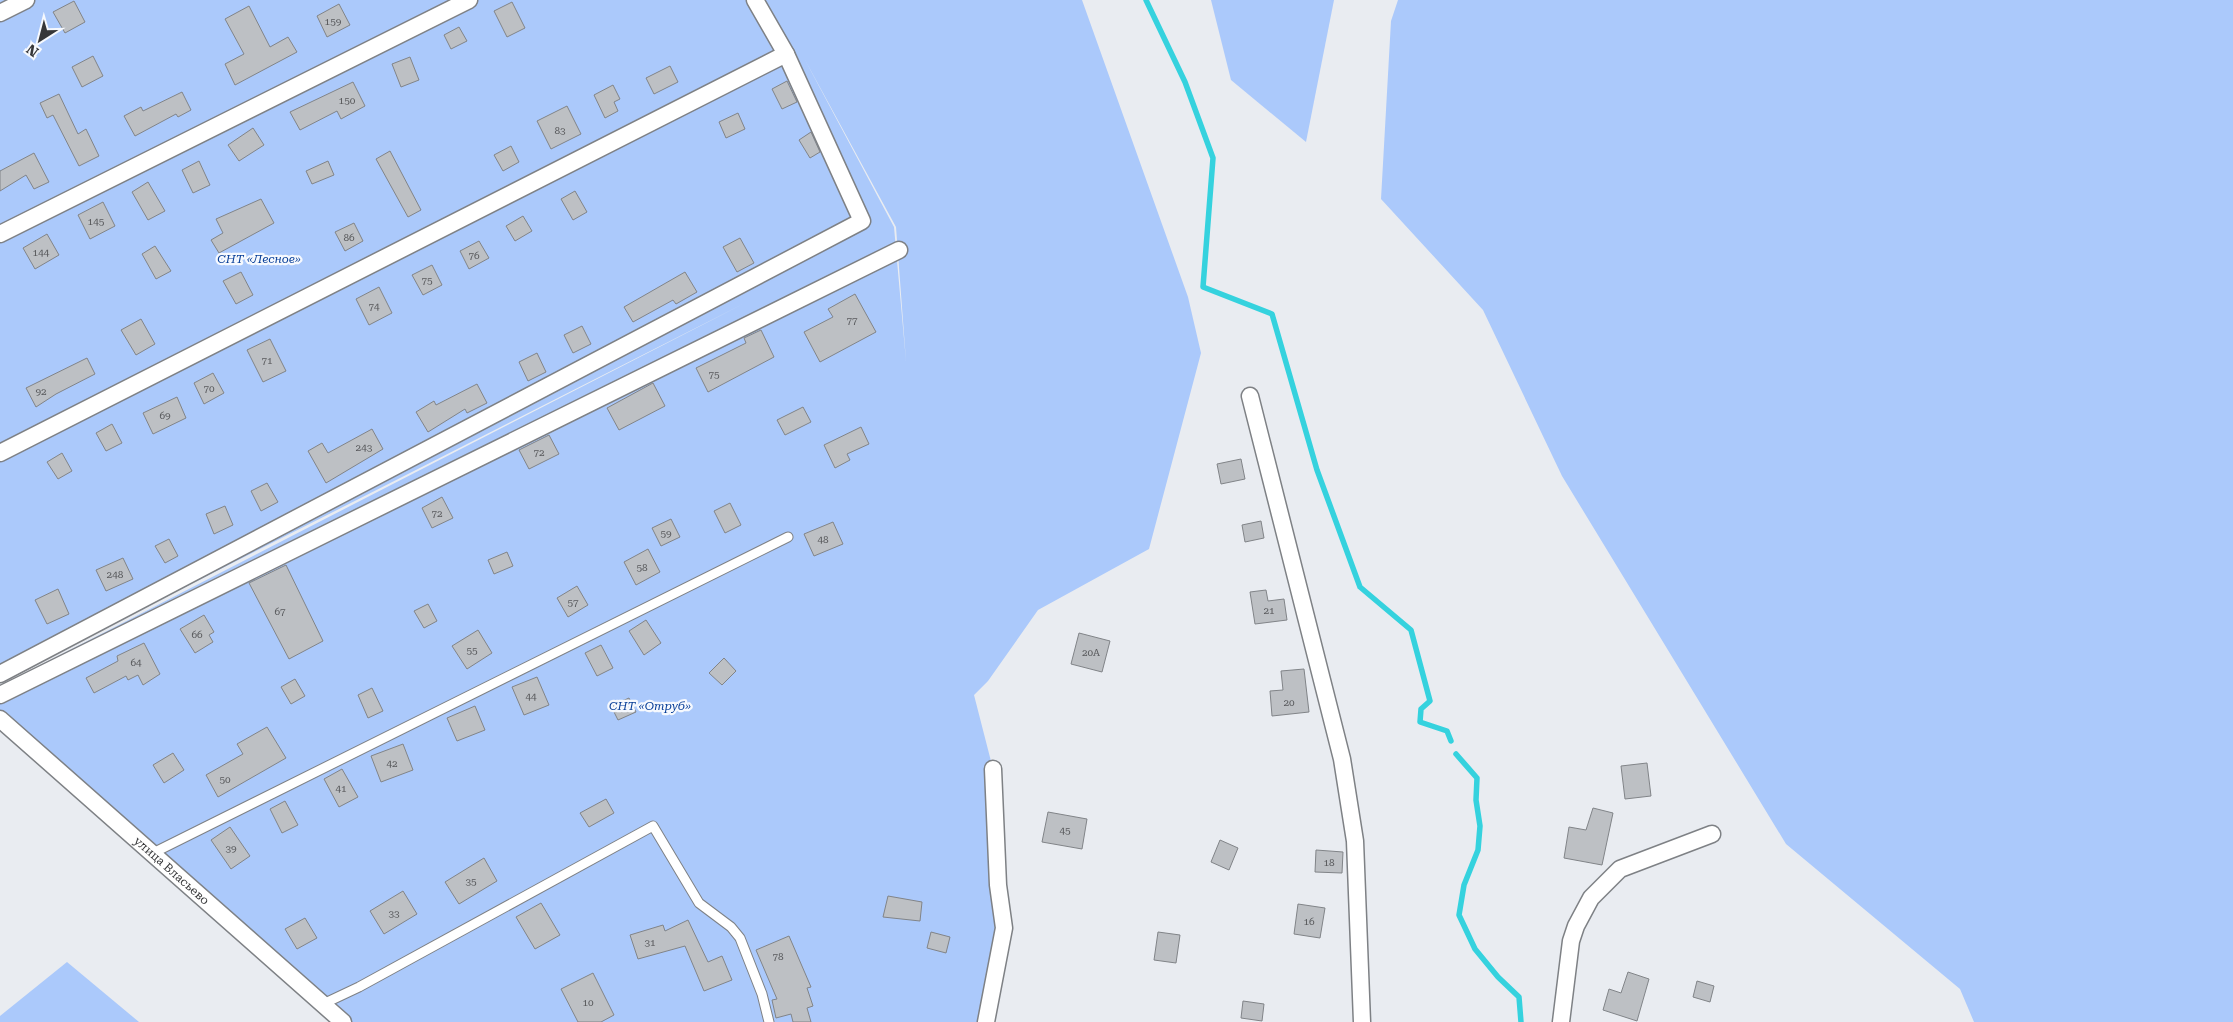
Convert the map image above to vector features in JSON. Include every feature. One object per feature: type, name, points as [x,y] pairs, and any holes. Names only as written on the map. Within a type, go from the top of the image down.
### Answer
[{"type":"street","points":[[0,13],[26,0]]},
{"type":"street","points":[[0,234],[468,0]]},
{"type":"street","points":[[0,674],[862,221],[786,54],[755,0]]},
{"type":"street","points":[[0,453],[786,54]]},
{"type":"street","points":[[0,695],[898,250]]},
{"type":"street","points":[[1250,396],[1342,760],[1355,841],[1362,1022]]},
{"type":"street","name":"улица Власьево","points":[[0,719],[343,1022]]},
{"type":"street","points":[[986,1022],[1004,928],[998,885],[993,768]]},
{"type":"street","points":[[1561,1022],[1571,941],[1576,926],[1591,898],[1620,869],[1712,834]]},
{"type":"lane","points":[[153,853],[788,537]]},
{"type":"lane","points":[[322,1004],[359,987],[653,826],[699,903],[731,927],[740,938],[762,994],[769,1022]]},
{"type":"green space","points":[[0,0],[1082,0],[1188,297],[1201,353],[1149,549],[1038,610],[988,681],[974,695],[993,769],[1004,928],[986,1022],[343,1022],[0,716],[0,686],[745,303],[0,681]],"holes":[[[804,58],[896,227],[906,361],[894,227]]]},
{"type":"green space","points":[[1211,0],[1334,0],[1306,142],[1231,80]]},
{"type":"green space","points":[[1398,0],[2233,0],[2233,1022],[1974,1022],[1960,989],[1786,844],[1562,476],[1483,310],[1381,199],[1391,21]]},
{"type":"green space","points":[[67,962],[139,1022],[0,1022],[0,1016]]},
{"type":"building","points":[[74,1],[85,22],[65,33],[53,12]]},
{"type":"building","points":[[512,2],[525,28],[507,37],[494,11]]},
{"type":"building","points":[[339,4],[350,25],[327,37],[317,16]]},
{"type":"building","points":[[249,6],[270,47],[288,37],[297,52],[235,85],[225,64],[244,54],[225,19]]},
{"type":"building","points":[[459,27],[467,41],[451,49],[444,35]]},
{"type":"building","points":[[93,56],[103,76],[82,87],[72,67]]},
{"type":"building","points":[[410,57],[419,80],[401,87],[392,64]]},
{"type":"building","points":[[670,66],[678,82],[654,94],[646,78]]},
{"type":"building","points":[[787,81],[797,102],[782,109],[772,89]]},
{"type":"building","points":[[353,82],[365,106],[341,119],[337,111],[300,130],[290,112]]},
{"type":"building","points":[[613,85],[620,99],[614,102],[618,111],[605,118],[594,95]]},
{"type":"building","points":[[182,92],[191,110],[178,117],[176,114],[135,136],[124,116],[141,107],[143,111]]},
{"type":"building","points":[[59,94],[78,134],[86,129],[99,156],[79,166],[53,115],[47,118],[40,103]]},
{"type":"building","points":[[567,106],[581,134],[551,149],[537,121]]},
{"type":"building","points":[[738,113],[745,129],[726,138],[719,122]]},
{"type":"building","points":[[253,128],[264,145],[239,161],[228,145]]},
{"type":"building","points":[[811,132],[820,152],[810,158],[799,140]]},
{"type":"building","points":[[511,146],[519,162],[503,171],[494,155]]},
{"type":"building","points":[[390,151],[421,210],[408,217],[376,159]]},
{"type":"building","points":[[34,153],[49,182],[34,189],[26,175],[0,191],[0,171]]},
{"type":"building","points":[[199,161],[210,185],[193,193],[182,170]]},
{"type":"building","points":[[328,161],[334,175],[312,184],[306,171]]},
{"type":"building","points":[[148,182],[165,211],[148,220],[132,192]]},
{"type":"building","points":[[575,191],[587,212],[573,220],[561,199]]},
{"type":"building","points":[[261,199],[274,223],[219,253],[211,240],[223,233],[216,219]]},
{"type":"building","points":[[103,202],[115,226],[90,239],[78,215]]},
{"type":"building","points":[[523,216],[532,231],[515,241],[506,226]]},
{"type":"building","points":[[354,223],[363,241],[345,251],[335,232]]},
{"type":"building","points":[[47,234],[59,255],[35,269],[23,248]]},
{"type":"building","points":[[740,238],[754,263],[737,272],[723,247]]},
{"type":"building","points":[[479,241],[489,258],[469,269],[460,251]]},
{"type":"building","points":[[155,246],[171,271],[156,279],[142,254]]},
{"type":"building","points":[[432,265],[442,285],[423,295],[412,275]]},
{"type":"building","points":[[241,272],[253,295],[236,304],[223,281]]},
{"type":"building","points":[[685,272],[697,292],[676,304],[673,300],[633,322],[624,307]]},
{"type":"building","points":[[379,287],[392,313],[369,325],[356,299]]},
{"type":"building","points":[[855,294],[876,332],[820,362],[804,332],[833,317],[828,309]]},
{"type":"building","points":[[141,319],[155,344],[136,355],[121,330]]},
{"type":"building","points":[[582,326],[591,344],[573,353],[564,335]]},
{"type":"building","points":[[761,330],[774,357],[708,392],[696,368],[746,343],[744,338]]},
{"type":"building","points":[[270,339],[286,371],[263,382],[247,350]]},
{"type":"building","points":[[537,353],[546,372],[528,381],[519,362]]},
{"type":"building","points":[[87,358],[95,374],[56,394],[36,407],[26,388]]},
{"type":"building","points":[[213,373],[224,393],[204,404],[194,383]]},
{"type":"building","points":[[653,383],[665,406],[619,430],[607,408]]},
{"type":"building","points":[[477,384],[487,403],[467,413],[465,409],[428,432],[416,412],[434,401],[436,405]]},
{"type":"building","points":[[177,397],[186,418],[153,434],[143,413]]},
{"type":"building","points":[[803,407],[811,422],[785,435],[777,420]]},
{"type":"building","points":[[112,424],[122,443],[106,451],[96,433]]},
{"type":"building","points":[[861,427],[869,444],[847,454],[850,460],[835,468],[824,445]]},
{"type":"building","points":[[372,429],[383,449],[326,483],[308,451],[322,443],[328,453]]},
{"type":"building","points":[[549,435],[559,454],[529,469],[519,450]]},
{"type":"building","points":[[62,453],[72,471],[58,479],[47,462]]},
{"type":"building","points":[[1241,459],[1245,479],[1221,484],[1217,464]]},
{"type":"building","points":[[267,483],[278,502],[261,511],[251,491]]},
{"type":"building","points":[[442,497],[453,518],[432,528],[422,508]]},
{"type":"building","points":[[730,503],[741,525],[725,533],[714,511]]},
{"type":"building","points":[[225,506],[233,525],[214,534],[206,514]]},
{"type":"building","points":[[671,519],[680,537],[661,546],[652,528]]},
{"type":"building","points":[[1261,521],[1264,538],[1245,542],[1242,525]]},
{"type":"building","points":[[833,522],[843,544],[814,556],[804,534]]},
{"type":"building","points":[[169,539],[178,556],[165,563],[155,546]]},
{"type":"building","points":[[648,549],[660,572],[636,585],[624,562]]},
{"type":"building","points":[[507,552],[513,566],[494,574],[488,560]]},
{"type":"building","points":[[123,558],[133,579],[106,591],[96,570]]},
{"type":"building","points":[[286,565],[323,641],[289,659],[249,583]]},
{"type":"building","points":[[577,586],[588,605],[568,617],[557,598]]},
{"type":"building","points":[[58,589],[69,614],[47,624],[35,600]]},
{"type":"building","points":[[1266,590],[1268,601],[1284,599],[1287,620],[1255,624],[1250,592]]},
{"type":"building","points":[[428,604],[437,621],[424,628],[414,611]]},
{"type":"building","points":[[204,615],[214,632],[209,635],[213,642],[195,653],[180,629]]},
{"type":"building","points":[[646,620],[661,643],[644,655],[629,631]]},
{"type":"building","points":[[478,630],[492,653],[467,669],[452,646]]},
{"type":"building","points":[[1079,633],[1110,641],[1102,672],[1071,664]]},
{"type":"building","points":[[144,643],[160,674],[143,685],[138,675],[128,680],[126,676],[94,693],[86,678],[118,661],[117,656]]},
{"type":"building","points":[[601,645],[613,668],[597,676],[585,653]]},
{"type":"building","points":[[724,658],[736,671],[722,685],[709,673]]},
{"type":"building","points":[[1304,669],[1309,712],[1272,716],[1270,691],[1283,690],[1281,671]]},
{"type":"building","points":[[537,677],[549,705],[524,715],[512,687]]},
{"type":"building","points":[[295,679],[305,696],[291,704],[281,687]]},
{"type":"building","points":[[372,688],[383,711],[368,718],[358,695]]},
{"type":"building","points":[[629,698],[636,712],[618,720],[611,706]]},
{"type":"building","points":[[475,706],[485,730],[457,741],[447,718]]},
{"type":"building","points":[[267,727],[286,758],[218,797],[206,775],[243,754],[237,744]]},
{"type":"building","points":[[403,744],[413,770],[381,782],[371,756]]},
{"type":"building","points":[[173,753],[184,770],[164,783],[153,765]]},
{"type":"building","points":[[1647,763],[1651,796],[1625,799],[1621,766]]},
{"type":"building","points":[[342,769],[358,797],[339,807],[324,779]]},
{"type":"building","points":[[606,799],[614,813],[589,827],[580,813]]},
{"type":"building","points":[[285,801],[298,825],[282,833],[270,809]]},
{"type":"building","points":[[1593,808],[1613,813],[1602,865],[1564,858],[1569,827],[1586,830]]},
{"type":"building","points":[[1048,812],[1087,819],[1082,849],[1042,842]]},
{"type":"building","points":[[230,827],[250,856],[231,869],[211,840]]},
{"type":"building","points":[[1220,840],[1238,848],[1229,870],[1211,862]]},
{"type":"building","points":[[1316,850],[1343,852],[1342,873],[1315,872]]},
{"type":"building","points":[[484,858],[497,881],[459,904],[445,882]]},
{"type":"building","points":[[403,891],[417,914],[384,934],[370,911]]},
{"type":"building","points":[[888,896],[922,902],[920,921],[883,917]]},
{"type":"building","points":[[541,903],[560,935],[535,949],[516,917]]},
{"type":"building","points":[[1298,904],[1325,908],[1320,938],[1294,934]]},
{"type":"building","points":[[305,918],[317,938],[297,949],[285,929]]},
{"type":"building","points":[[688,920],[708,962],[722,956],[732,980],[704,991],[685,946],[638,959],[630,935],[663,925],[665,931]]},
{"type":"building","points":[[931,932],[950,937],[946,953],[927,948]]},
{"type":"building","points":[[1158,932],[1180,935],[1176,963],[1154,960]]},
{"type":"building","points":[[789,936],[811,987],[807,988],[813,1006],[807,1008],[811,1022],[793,1022],[791,1014],[776,1018],[772,1000],[777,999],[756,950]]},
{"type":"building","points":[[1628,972],[1649,979],[1637,1021],[1603,1010],[1609,989],[1621,993]]},
{"type":"building","points":[[593,973],[614,1015],[601,1022],[578,1022],[561,989]]},
{"type":"building","points":[[1697,981],[1714,986],[1710,1002],[1693,997]]},
{"type":"building","points":[[1243,1001],[1264,1004],[1262,1021],[1241,1018]]},
{"type":"waterway","points":[[1146,0],[1185,82],[1213,158],[1203,287],[1272,314],[1317,470],[1360,587],[1411,630],[1430,701],[1421,709],[1420,722],[1447,731],[1451,741]]},
{"type":"waterway","points":[[1456,754],[1477,778],[1476,800],[1480,826],[1478,850],[1464,885],[1459,915],[1475,949],[1498,977],[1519,997],[1521,1022]]},
{"type":"park label","name":"СНТ «Лесное»","points":[[259,259]]},
{"type":"park label","name":"СНТ «Отруб»","points":[[650,706]]}]
